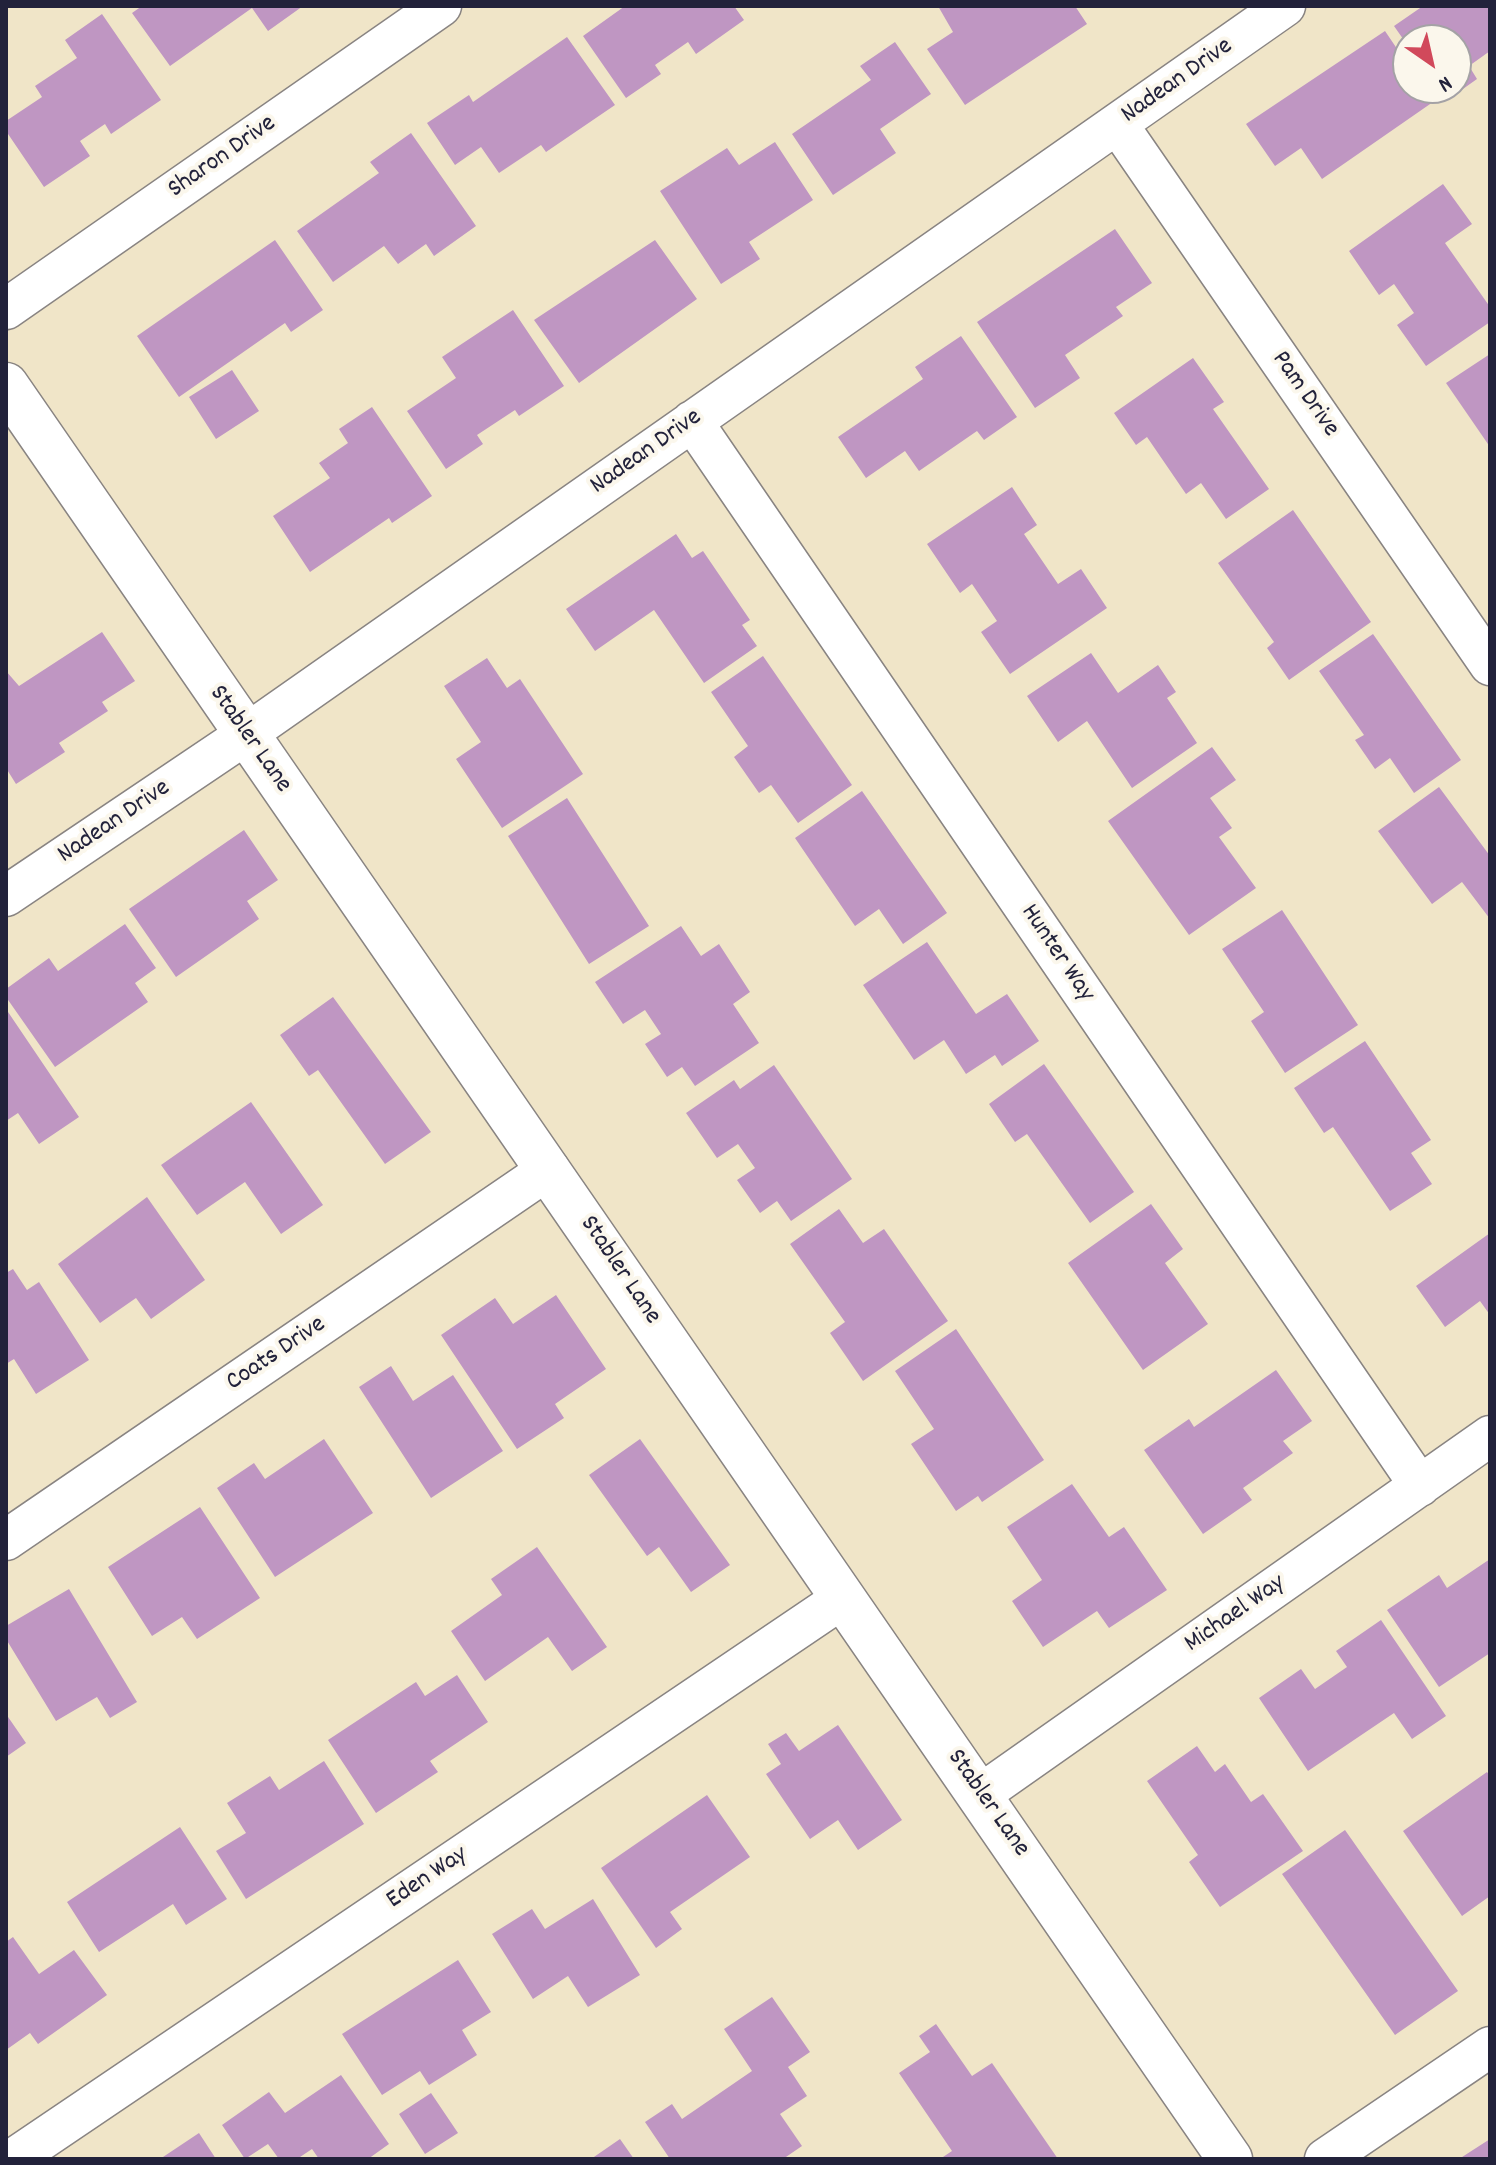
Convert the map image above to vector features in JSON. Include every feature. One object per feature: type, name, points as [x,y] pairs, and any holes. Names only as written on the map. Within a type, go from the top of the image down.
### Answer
[{"type":"street","name":"Sharon Drive","points":[[6,309],[441,6]]},
{"type":"street","name":"Nadean Drive","points":[[6,896],[245,735],[1285,6]]},
{"type":"street","name":"Pam Drive","points":[[1118,125],[1490,665]]},
{"type":"street","name":"Stabler Lane","points":[[6,385],[1230,2159]]},
{"type":"street","name":"Hunter Way","points":[[692,421],[1420,1486]]},
{"type":"street","name":"Coats Drive","points":[[6,1540],[549,1169]]},
{"type":"street","name":"Michael Way","points":[[981,1794],[1490,1436]]},
{"type":"street","name":"Eden Way","points":[[13,2159],[843,1598]]},
{"type":"street","points":[[1325,2159],[1490,2047]]},
{"type":"building","points":[[142,6],[303,6],[268,31],[252,8],[170,66],[132,13]]},
{"type":"building","points":[[625,6],[734,6],[744,20],[696,54],[688,42],[655,65],[661,74],[626,98],[583,36]]},
{"type":"building","points":[[938,6],[1075,6],[1087,24],[965,105],[927,49],[953,32]]},
{"type":"building","points":[[1423,6],[1490,6],[1490,51],[1472,64],[1472,24],[1397,24]]},
{"type":"building","points":[[102,14],[161,100],[111,134],[105,124],[80,141],[90,156],[44,187],[6,131],[6,121],[42,97],[35,86],[77,58],[65,40]]},
{"type":"building","points":[[1385,31],[1392,41],[1392,104],[1430,104],[1322,179],[1301,148],[1275,166],[1246,124]]},
{"type":"building","points":[[567,37],[615,105],[546,152],[541,145],[499,173],[481,147],[455,165],[427,123],[469,95],[473,102]]},
{"type":"building","points":[[895,42],[931,94],[880,129],[896,153],[833,195],[792,134],[871,80],[860,66]]},
{"type":"building","points":[[411,133],[476,226],[434,256],[426,244],[398,264],[384,246],[333,282],[297,231],[379,173],[370,162]]},
{"type":"building","points":[[775,142],[813,200],[749,242],[760,259],[721,284],[660,191],[727,148],[739,165]]},
{"type":"building","points":[[1443,184],[1472,224],[1445,243],[1490,307],[1490,322],[1426,366],[1397,325],[1414,313],[1394,284],[1379,295],[1349,251]]},
{"type":"building","points":[[1115,229],[1152,283],[1116,307],[1123,316],[1065,355],[1080,378],[1035,408],[977,322]]},
{"type":"building","points":[[275,240],[323,310],[291,332],[285,323],[179,397],[137,336]]},
{"type":"building","points":[[655,240],[697,299],[579,383],[534,320]]},
{"type":"building","points":[[513,310],[564,386],[519,416],[515,410],[477,435],[483,444],[446,469],[407,411],[456,378],[442,357]]},
{"type":"building","points":[[961,336],[1017,417],[984,440],[977,431],[919,471],[905,451],[866,478],[838,437],[923,379],[915,367]]},
{"type":"building","points":[[1490,354],[1490,447],[1446,383]]},
{"type":"building","points":[[1193,358],[1224,402],[1213,409],[1269,489],[1226,519],[1201,483],[1186,494],[1147,437],[1136,445],[1114,413]]},
{"type":"building","points":[[232,370],[259,411],[216,439],[189,397]]},
{"type":"building","points":[[372,407],[432,496],[392,523],[389,518],[310,572],[273,516],[330,478],[319,463],[348,443],[339,429]]},
{"type":"building","points":[[1012,487],[1037,525],[1024,534],[1058,584],[1081,569],[1107,608],[1010,674],[981,632],[997,621],[972,584],[960,593],[927,544]]},
{"type":"building","points":[[1293,510],[1371,622],[1289,680],[1267,648],[1274,642],[1218,563]]},
{"type":"building","points":[[676,534],[692,558],[703,551],[750,620],[742,625],[757,646],[704,683],[654,610],[595,651],[566,609]]},
{"type":"building","points":[[102,632],[135,681],[102,702],[108,711],[59,743],[65,752],[16,784],[6,768],[6,671],[19,686]]},
{"type":"building","points":[[1373,634],[1461,760],[1414,793],[1390,758],[1375,769],[1355,740],[1364,735],[1319,671]]},
{"type":"building","points":[[1091,653],[1118,693],[1158,665],[1176,692],[1167,698],[1197,743],[1132,788],[1087,721],[1058,742],[1027,696]]},
{"type":"building","points":[[763,656],[852,785],[798,823],[771,785],[759,793],[734,757],[748,746],[711,692]]},
{"type":"building","points":[[487,658],[507,688],[520,679],[583,774],[502,828],[456,759],[481,742],[444,686]]},
{"type":"building","points":[[1212,747],[1236,780],[1210,798],[1232,828],[1219,837],[1256,888],[1189,935],[1108,821]]},
{"type":"building","points":[[1439,787],[1490,856],[1490,919],[1462,882],[1432,904],[1378,831]]},
{"type":"building","points":[[862,791],[947,913],[903,944],[879,909],[855,926],[795,838]]},
{"type":"building","points":[[567,798],[649,926],[589,964],[508,836]]},
{"type":"building","points":[[244,830],[278,880],[247,901],[259,919],[176,977],[129,909]]},
{"type":"building","points":[[1282,910],[1358,1025],[1285,1073],[1251,1021],[1264,1012],[1222,949]]},
{"type":"building","points":[[125,924],[156,968],[135,983],[148,1002],[55,1067],[6,997],[6,989],[49,958],[58,971]]},
{"type":"building","points":[[681,926],[701,956],[719,944],[750,992],[733,1004],[759,1043],[695,1086],[682,1067],[667,1077],[645,1044],[661,1034],[645,1010],[623,1024],[595,982]]},
{"type":"building","points":[[927,942],[976,1014],[1007,994],[1039,1041],[1002,1066],[995,1055],[966,1074],[944,1040],[914,1060],[863,985]]},
{"type":"building","points":[[333,997],[431,1132],[385,1164],[318,1070],[309,1076],[280,1035]]},
{"type":"building","points":[[6,1009],[79,1117],[39,1144],[18,1113],[6,1121]]},
{"type":"building","points":[[1365,1041],[1431,1140],[1411,1153],[1432,1184],[1390,1211],[1333,1127],[1324,1133],[1294,1088]]},
{"type":"building","points":[[1044,1064],[1134,1192],[1090,1223],[1027,1134],[1015,1142],[989,1104]]},
{"type":"building","points":[[774,1065],[852,1179],[791,1221],[777,1201],[760,1213],[737,1180],[755,1168],[738,1144],[717,1158],[686,1113],[734,1080],[740,1089]]},
{"type":"building","points":[[251,1102],[323,1205],[281,1234],[245,1182],[197,1215],[161,1165]]},
{"type":"building","points":[[147,1197],[205,1280],[151,1319],[136,1298],[100,1323],[58,1264]]},
{"type":"building","points":[[1151,1204],[1183,1249],[1165,1263],[1208,1324],[1143,1370],[1068,1263]]},
{"type":"building","points":[[839,1209],[863,1243],[884,1229],[948,1321],[863,1381],[830,1333],[845,1322],[790,1244]]},
{"type":"building","points":[[1490,1233],[1490,1315],[1480,1301],[1445,1327],[1416,1286]]},
{"type":"building","points":[[13,1269],[27,1290],[39,1282],[89,1360],[36,1394],[14,1359],[6,1364],[6,1273]]},
{"type":"building","points":[[556,1295],[606,1369],[555,1404],[564,1418],[517,1449],[441,1335],[495,1298],[513,1324]]},
{"type":"building","points":[[956,1329],[1044,1460],[982,1502],[978,1496],[956,1511],[911,1444],[934,1429],[895,1371]]},
{"type":"building","points":[[391,1366],[413,1401],[453,1375],[503,1451],[431,1498],[359,1387]]},
{"type":"building","points":[[1276,1370],[1312,1421],[1283,1441],[1293,1453],[1243,1488],[1252,1500],[1203,1534],[1144,1450],[1189,1419],[1194,1427]]},
{"type":"building","points":[[324,1439],[373,1513],[275,1577],[217,1488],[254,1463],[265,1479]]},
{"type":"building","points":[[640,1439],[730,1565],[691,1592],[659,1547],[647,1556],[589,1475]]},
{"type":"building","points":[[1072,1484],[1109,1537],[1124,1527],[1167,1590],[1109,1628],[1097,1611],[1043,1647],[1012,1601],[1042,1580],[1007,1527]]},
{"type":"building","points":[[200,1507],[260,1598],[197,1639],[182,1617],[152,1636],[108,1567]]},
{"type":"building","points":[[537,1547],[607,1647],[572,1671],[548,1637],[485,1681],[451,1631],[502,1595],[491,1579]]},
{"type":"building","points":[[1490,1559],[1490,1653],[1439,1687],[1387,1610],[1439,1575],[1447,1588]]},
{"type":"building","points":[[69,1589],[137,1702],[110,1718],[97,1697],[56,1721],[6,1639],[6,1626]]},
{"type":"building","points":[[1381,1620],[1446,1716],[1412,1739],[1394,1713],[1308,1771],[1259,1698],[1301,1669],[1315,1689],[1347,1667],[1336,1651]]},
{"type":"building","points":[[457,1675],[488,1722],[430,1761],[438,1772],[376,1813],[328,1740],[416,1682],[425,1696]]},
{"type":"building","points":[[6,1714],[26,1743],[6,1757]]},
{"type":"building","points":[[838,1725],[902,1820],[858,1850],[838,1820],[810,1839],[766,1774],[781,1764],[768,1744],[786,1733],[799,1751]]},
{"type":"building","points":[[1197,1746],[1215,1772],[1225,1764],[1251,1802],[1263,1794],[1303,1851],[1220,1907],[1189,1862],[1198,1855],[1147,1781]]},
{"type":"building","points":[[324,1761],[364,1824],[246,1899],[216,1851],[246,1833],[227,1803],[270,1776],[279,1790]]},
{"type":"building","points":[[1487,1772],[1490,1776],[1490,1896],[1462,1916],[1403,1831]]},
{"type":"building","points":[[707,1795],[750,1857],[670,1912],[682,1929],[656,1948],[601,1868]]},
{"type":"building","points":[[180,1827],[227,1899],[186,1925],[173,1904],[99,1952],[67,1902]]},
{"type":"building","points":[[1345,1830],[1458,1991],[1395,2035],[1282,1874]]},
{"type":"building","points":[[593,1899],[640,1975],[588,2007],[568,1976],[533,1999],[492,1934],[532,1909],[545,1929]]},
{"type":"building","points":[[13,1937],[39,1974],[74,1950],[107,1995],[38,2044],[30,2033],[6,2050],[6,1942]]},
{"type":"building","points":[[458,1960],[491,2012],[462,2030],[477,2055],[429,2085],[420,2071],[382,2095],[342,2034]]},
{"type":"building","points":[[772,1997],[810,2052],[788,2067],[807,2096],[780,2114],[802,2146],[783,2159],[670,2159],[645,2122],[672,2104],[682,2119],[752,2071],[724,2029]]},
{"type":"building","points":[[936,2024],[972,2076],[992,2063],[1058,2159],[940,2159],[952,2151],[899,2073],[930,2052],[919,2036]]},
{"type":"building","points":[[341,2075],[389,2144],[368,2159],[319,2159],[312,2149],[297,2159],[279,2159],[268,2144],[245,2159],[222,2125],[269,2092],[285,2113]]},
{"type":"building","points":[[431,2093],[458,2133],[425,2154],[399,2114]]},
{"type":"building","points":[[199,2133],[216,2159],[160,2159]]},
{"type":"building","points":[[620,2139],[634,2159],[591,2159]]},
{"type":"building","points":[[1490,2139],[1490,2159],[1459,2159]]}]
